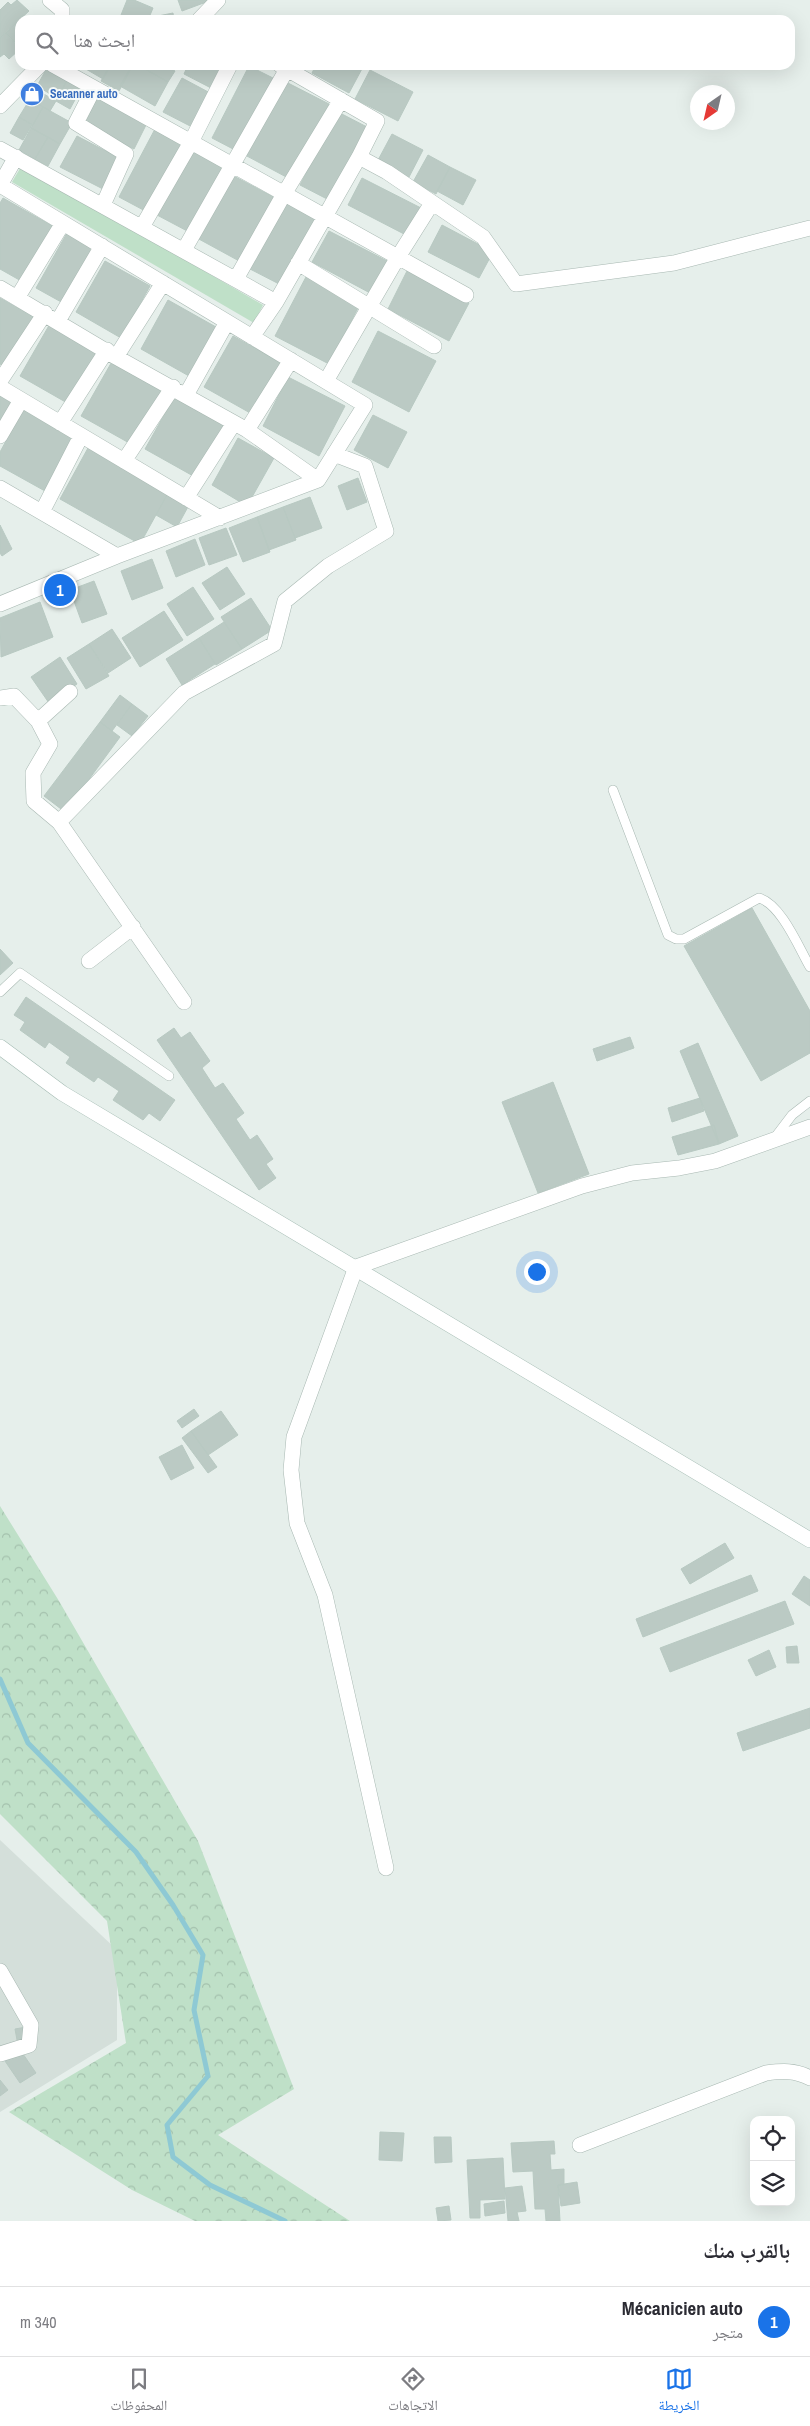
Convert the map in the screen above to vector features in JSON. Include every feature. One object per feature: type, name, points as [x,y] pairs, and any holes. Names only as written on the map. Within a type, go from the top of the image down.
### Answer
[{"type":"street","points":[[50,0],[63,10]]},
{"type":"street","points":[[204,15],[218,0]]},
{"type":"street","points":[[0,106],[35,70]]},
{"type":"street","points":[[62,70],[466,294]]},
{"type":"street","points":[[142,227],[191,142],[227,70]]},
{"type":"street","points":[[184,250],[232,165],[281,70]]},
{"type":"street","points":[[252,337],[276,302],[358,158],[376,121],[288,70]]},
{"type":"street","points":[[94,88],[76,123],[126,154],[103,205]]},
{"type":"street","points":[[236,279],[284,194],[341,100]]},
{"type":"street","points":[[0,148],[276,302]]},
{"type":"street","points":[[0,604],[117,556],[318,480],[365,404],[0,185],[16,157]]},
{"type":"street","points":[[358,158],[387,172],[483,237],[516,284],[674,263],[810,228]]},
{"type":"street","points":[[326,381],[398,257],[432,203]]},
{"type":"street","points":[[17,298],[63,223]]},
{"type":"street","points":[[0,381],[51,317],[102,246]]},
{"type":"street","points":[[298,263],[370,305],[434,346]]},
{"type":"street","points":[[60,423],[164,283]]},
{"type":"street","points":[[0,288],[241,426],[318,480]]},
{"type":"street","points":[[124,461],[180,391],[227,322]]},
{"type":"street","points":[[186,498],[291,360]]},
{"type":"street","points":[[0,388],[220,518]]},
{"type":"street","points":[[0,436],[21,400]]},
{"type":"street","points":[[42,512],[81,436]]},
{"type":"street","points":[[60,822],[184,693],[274,644],[284,601],[328,566],[386,531],[365,466],[334,454]]},
{"type":"street","points":[[0,488],[117,556]]},
{"type":"street","points":[[38,721],[70,692]]},
{"type":"street","points":[[0,698],[14,696],[38,721],[50,744],[33,773],[34,801],[60,822],[184,1002]]},
{"type":"street","points":[[89,961],[133,927]]},
{"type":"street","points":[[0,1047],[62,1093],[356,1267],[464,1335],[810,1540]]},
{"type":"street","points":[[356,1267],[582,1186],[632,1174],[716,1161],[810,1128]]},
{"type":"street","points":[[356,1267],[294,1437],[291,1470],[297,1523],[325,1596],[386,1868]]},
{"type":"street","points":[[0,1971],[31,2025],[29,2045],[0,2054]]},
{"type":"street","points":[[580,2145],[766,2073],[787,2070],[801,2073],[810,2078]]},
{"type":"lane","points":[[613,790],[668,935],[684,940],[759,898],[771,903],[776,909],[810,967]]},
{"type":"lane","points":[[0,992],[20,973],[169,1076]]},
{"type":"lane","points":[[773,1140],[792,1115],[810,1101]]},
{"type":"shaded area","points":[[0,1840],[117,1950],[117,2040],[0,2112]]},
{"type":"green space","points":[[22,165],[263,305],[254,323],[12,182]]},
{"type":"green space","points":[[0,1506],[59,1601],[198,1841],[294,2089],[218,2135],[350,2221],[195,2221],[132,2190],[9,2112],[126,2043],[107,1921],[0,1814]]},
{"type":"building","points":[[17,0],[29,11],[25,15],[15,15],[15,24],[0,38],[0,10],[8,2],[11,5]]},
{"type":"building","points":[[127,0],[134,0],[153,8],[150,15],[121,15]]},
{"type":"building","points":[[178,0],[208,0],[209,1],[182,11]]},
{"type":"building","points":[[15,25],[15,42],[6,33]]},
{"type":"building","points":[[6,33],[15,43],[15,54],[9,59],[4,54],[0,57],[0,38]]},
{"type":"building","points":[[46,70],[56,70],[69,77],[57,98],[37,86]]},
{"type":"building","points":[[88,70],[108,70],[103,79]]},
{"type":"building","points":[[107,70],[130,70],[119,91],[101,81]]},
{"type":"building","points":[[129,70],[147,70],[168,82],[155,106],[120,86]]},
{"type":"building","points":[[147,70],[175,71],[168,82]]},
{"type":"building","points":[[186,70],[222,71],[213,89],[184,74]]},
{"type":"building","points":[[247,70],[257,70],[273,78],[235,150],[212,138]]},
{"type":"building","points":[[314,70],[361,70],[349,93],[312,73]]},
{"type":"building","points":[[370,70],[413,92],[398,121],[355,99]]},
{"type":"building","points":[[69,77],[83,85],[70,109],[56,101]]},
{"type":"building","points":[[182,78],[212,94],[194,128],[163,112]]},
{"type":"building","points":[[284,81],[329,104],[290,179],[245,155]]},
{"type":"building","points":[[35,89],[56,101],[50,111],[30,99]]},
{"type":"building","points":[[96,96],[147,123],[134,149],[83,122]]},
{"type":"building","points":[[30,99],[43,107],[33,125],[19,117]]},
{"type":"building","points":[[43,107],[72,123],[60,144],[31,128]]},
{"type":"building","points":[[338,112],[367,127],[329,200],[300,185]]},
{"type":"building","points":[[19,117],[32,125],[23,140],[10,133]]},
{"type":"building","points":[[31,128],[48,137],[35,159],[19,150]]},
{"type":"building","points":[[155,129],[185,145],[149,213],[119,197]]},
{"type":"building","points":[[392,134],[423,150],[408,179],[377,162]]},
{"type":"building","points":[[77,136],[119,158],[103,189],[60,167]]},
{"type":"building","points":[[48,137],[60,144],[48,166],[35,159]]},
{"type":"building","points":[[192,148],[225,166],[191,233],[157,215]]},
{"type":"building","points":[[428,155],[450,167],[436,194],[413,182]]},
{"type":"building","points":[[450,167],[476,180],[463,205],[437,191]]},
{"type":"building","points":[[230,174],[275,198],[241,262],[197,238]]},
{"type":"building","points":[[362,178],[421,208],[406,235],[348,205]]},
{"type":"building","points":[[3,198],[54,227],[23,282],[0,269],[0,203]]},
{"type":"building","points":[[286,199],[319,217],[283,286],[250,269]]},
{"type":"building","points":[[442,225],[493,252],[479,278],[428,252]]},
{"type":"building","points":[[329,231],[389,262],[372,294],[312,262]]},
{"type":"building","points":[[67,233],[94,248],[63,303],[36,288]]},
{"type":"building","points":[[105,261],[150,286],[121,338],[76,312]]},
{"type":"building","points":[[407,271],[469,303],[449,341],[388,309]]},
{"type":"building","points":[[307,275],[360,304],[329,364],[275,336]]},
{"type":"building","points":[[0,298],[35,318],[7,368],[0,364]]},
{"type":"building","points":[[168,300],[216,327],[189,376],[141,349]]},
{"type":"building","points":[[51,322],[100,350],[69,404],[20,376]]},
{"type":"building","points":[[378,331],[436,361],[409,412],[352,382]]},
{"type":"building","points":[[233,336],[281,363],[252,414],[204,387]]},
{"type":"building","points":[[114,358],[164,386],[131,444],[81,416]]},
{"type":"building","points":[[288,377],[345,406],[319,456],[263,426]]},
{"type":"building","points":[[0,394],[13,401],[0,424]]},
{"type":"building","points":[[176,394],[226,422],[195,477],[145,449]]},
{"type":"building","points":[[23,410],[74,439],[45,491],[0,466],[0,452]]},
{"type":"building","points":[[373,415],[407,432],[388,468],[354,450]]},
{"type":"building","points":[[238,438],[274,458],[247,506],[212,485]]},
{"type":"building","points":[[88,448],[168,493],[140,544],[60,499]]},
{"type":"building","points":[[358,478],[367,502],[347,510],[338,486]]},
{"type":"building","points":[[168,493],[189,505],[177,527],[156,515]]},
{"type":"building","points":[[310,497],[322,528],[295,538],[283,507]]},
{"type":"building","points":[[283,507],[296,540],[269,550],[257,517]]},
{"type":"building","points":[[257,517],[270,552],[243,562],[229,528]]},
{"type":"building","points":[[0,525],[12,549],[2,556],[0,553]]},
{"type":"building","points":[[226,528],[237,555],[209,565],[199,538]]},
{"type":"building","points":[[195,539],[205,565],[176,577],[166,551]]},
{"type":"building","points":[[152,559],[163,588],[132,600],[121,571]]},
{"type":"building","points":[[227,567],[245,594],[220,610],[202,583]]},
{"type":"building","points":[[94,581],[107,614],[82,623],[70,590]]},
{"type":"building","points":[[193,587],[214,619],[187,636],[167,604]]},
{"type":"building","points":[[251,598],[272,630],[242,649],[221,617]]},
{"type":"building","points":[[40,602],[53,637],[1,657],[0,618]]},
{"type":"building","points":[[164,611],[183,640],[140,667],[122,638]]},
{"type":"building","points":[[224,622],[242,649],[216,665],[199,638]]},
{"type":"building","points":[[112,629],[131,658],[108,673],[89,644]]},
{"type":"building","points":[[199,638],[215,664],[182,685],[166,659]]},
{"type":"building","points":[[89,644],[109,676],[86,689],[67,658]]},
{"type":"building","points":[[60,657],[77,684],[49,703],[31,677]]},
{"type":"building","points":[[120,695],[132,704],[112,731],[100,722]]},
{"type":"building","points":[[132,704],[148,716],[132,736],[117,725]]},
{"type":"building","points":[[100,722],[120,737],[65,812],[44,796]]},
{"type":"building","points":[[752,908],[810,1011],[810,1053],[761,1081],[684,946]]},
{"type":"building","points":[[0,949],[13,963],[0,975]]},
{"type":"building","points":[[26,997],[175,1100],[160,1121],[149,1113],[143,1120],[113,1100],[119,1091],[98,1077],[94,1082],[66,1063],[70,1057],[49,1042],[45,1048],[20,1030],[25,1022],[14,1015]]},
{"type":"building","points":[[174,1028],[181,1038],[190,1032],[210,1061],[202,1068],[215,1088],[223,1083],[244,1113],[236,1119],[250,1140],[257,1135],[273,1159],[266,1164],[276,1178],[259,1190],[157,1040]]},
{"type":"building","points":[[630,1037],[634,1048],[597,1061],[593,1049]]},
{"type":"building","points":[[698,1043],[738,1136],[719,1144],[680,1051]]},
{"type":"building","points":[[553,1082],[589,1174],[538,1193],[502,1102]]},
{"type":"building","points":[[700,1098],[704,1111],[672,1122],[668,1108]]},
{"type":"building","points":[[714,1125],[719,1144],[678,1155],[672,1137]]},
{"type":"building","points":[[194,1409],[199,1416],[182,1428],[177,1421]]},
{"type":"building","points":[[221,1411],[238,1435],[208,1455],[191,1431]]},
{"type":"building","points":[[191,1431],[217,1467],[208,1473],[182,1438]]},
{"type":"building","points":[[182,1445],[194,1468],[171,1480],[159,1457]]},
{"type":"building","points":[[725,1543],[734,1558],[690,1584],[681,1569]]},
{"type":"building","points":[[751,1575],[758,1591],[643,1637],[636,1619]]},
{"type":"building","points":[[804,1576],[810,1580],[810,1606],[792,1594]]},
{"type":"building","points":[[785,1601],[794,1624],[670,1672],[660,1648]]},
{"type":"building","points":[[797,1646],[799,1663],[787,1663],[786,1647]]},
{"type":"building","points":[[769,1650],[776,1667],[756,1676],[748,1660]]},
{"type":"building","points":[[810,1708],[810,1728],[743,1751],[737,1733]]},
{"type":"building","points":[[32,2026],[34,2037],[17,2040],[15,2029]]},
{"type":"building","points":[[21,2051],[36,2073],[20,2083],[5,2061]]},
{"type":"building","points":[[0,2080],[8,2090],[0,2096]]},
{"type":"building","points":[[380,2132],[404,2133],[402,2161],[379,2160]]},
{"type":"building","points":[[434,2137],[451,2137],[452,2162],[435,2163]]},
{"type":"building","points":[[554,2141],[555,2154],[550,2154],[551,2170],[564,2169],[564,2185],[558,2185],[560,2221],[546,2221],[545,2209],[535,2209],[533,2171],[513,2172],[511,2143]]},
{"type":"building","points":[[503,2158],[505,2199],[480,2200],[480,2218],[470,2218],[467,2160]]},
{"type":"building","points":[[577,2182],[580,2203],[561,2206],[558,2185]]},
{"type":"building","points":[[522,2186],[526,2211],[517,2212],[519,2221],[508,2221],[505,2188]]},
{"type":"building","points":[[504,2201],[505,2213],[485,2216],[484,2204]]},
{"type":"building","points":[[449,2206],[451,2220],[438,2221],[436,2208]]},
{"type":"waterway","points":[[0,1679],[28,1743],[136,1852],[173,1905],[203,1955],[194,2010],[208,2076],[167,2125],[173,2157],[210,2185],[285,2221]]},
{"type":"place","name":"Secanner auto","points":[[32,94]]},
{"type":"place","name":"Mécanicien auto","points":[[60,590]]}]
